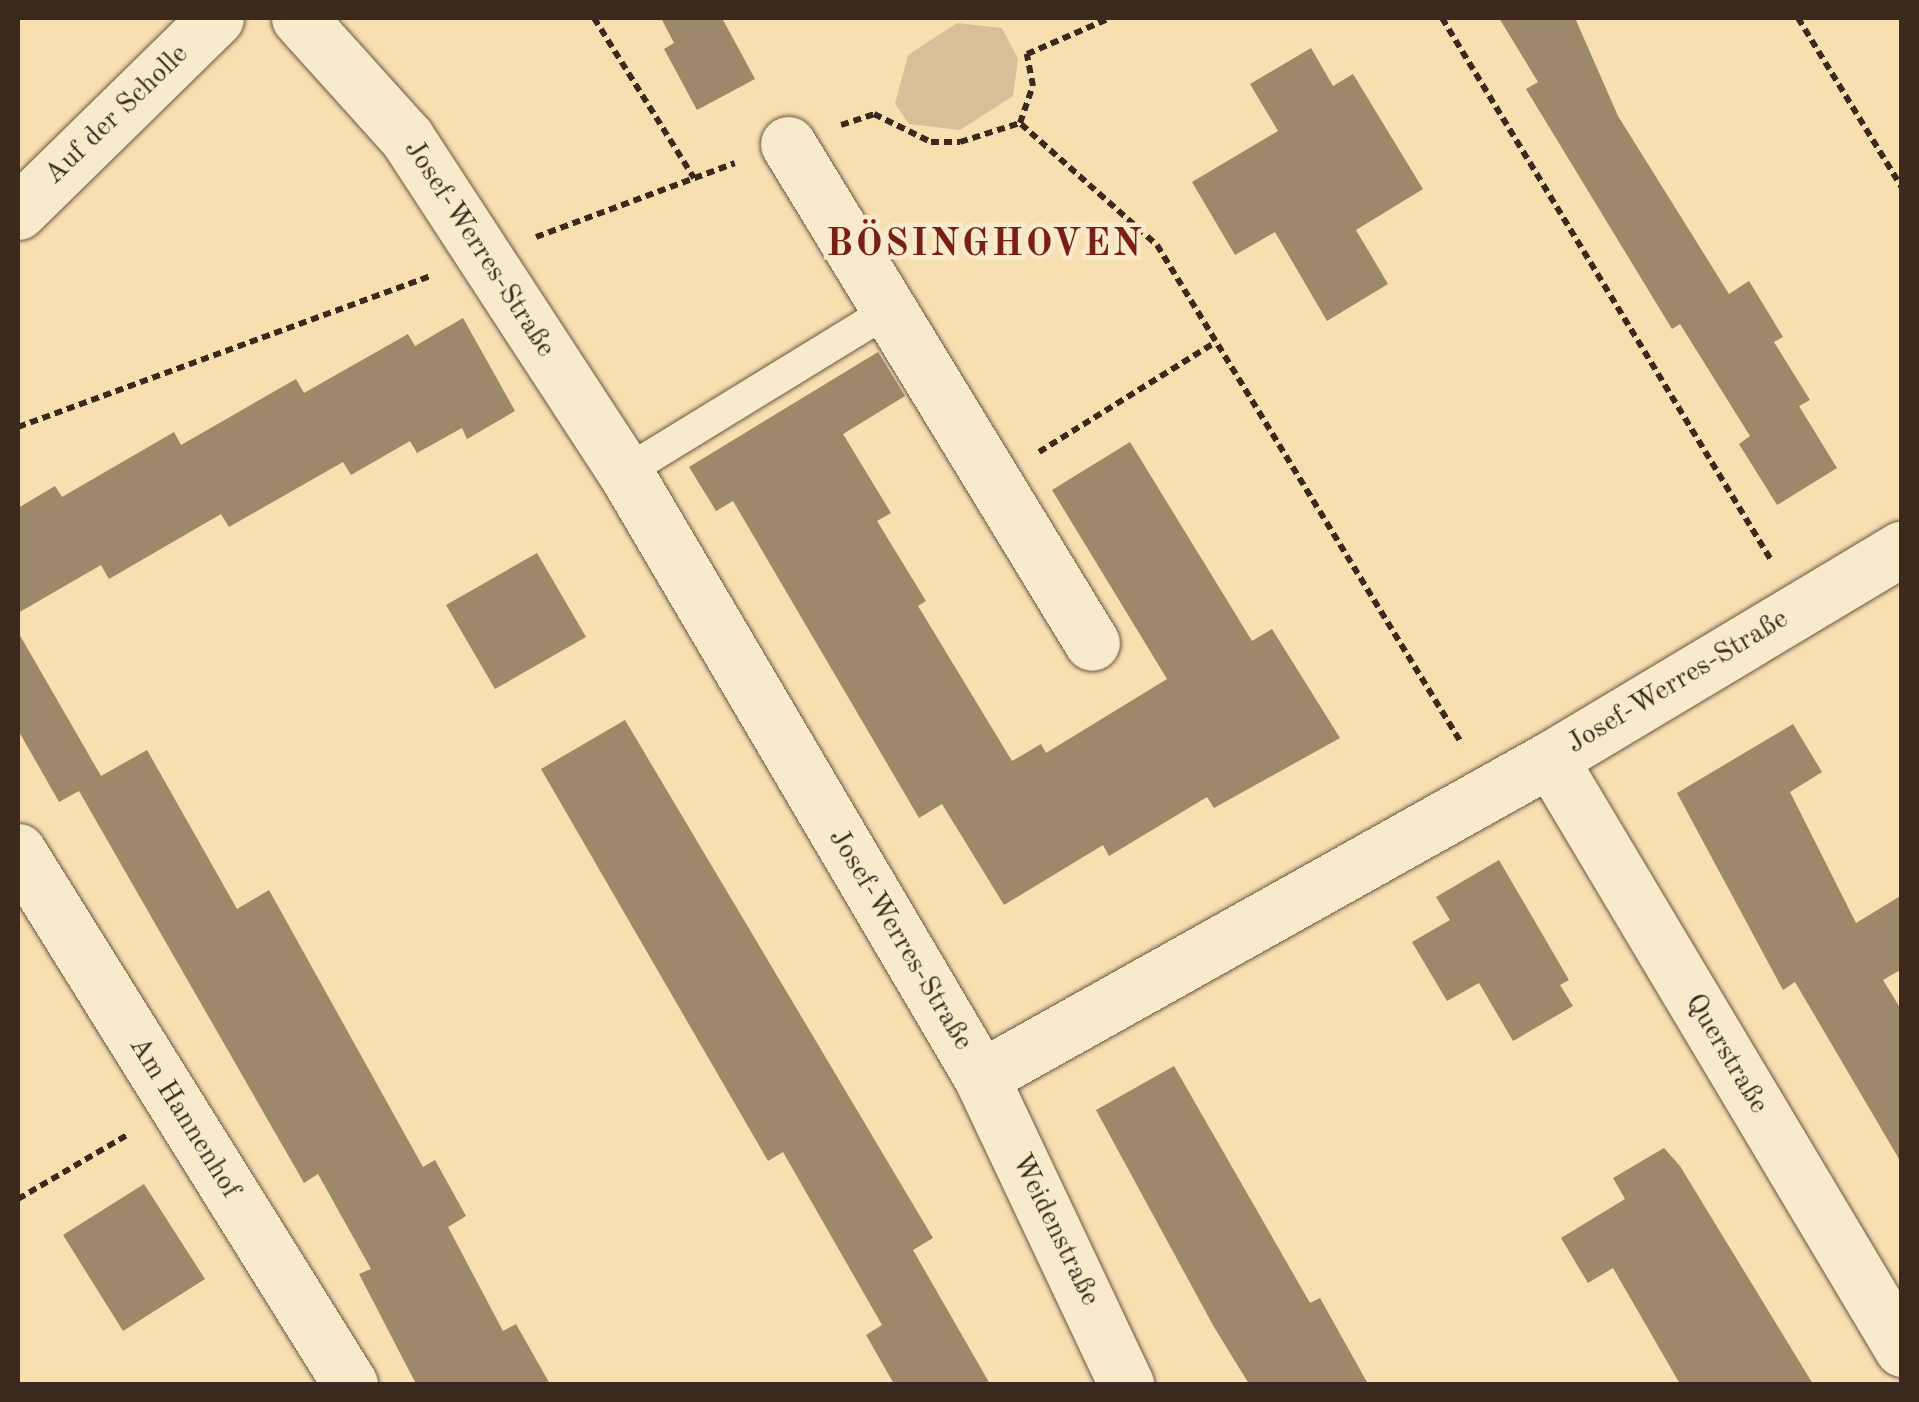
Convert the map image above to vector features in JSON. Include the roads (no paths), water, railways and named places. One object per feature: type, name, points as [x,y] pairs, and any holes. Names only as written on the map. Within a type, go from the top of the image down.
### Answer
[{"type":"street","name":"Auf der Scholle","points":[[18,212],[216,18]]},
{"type":"street","name":"Josef-Werres-Straße","points":[[300,18],[407,138],[625,472],[981,1077],[1550,759],[1902,548]]},
{"type":"street","points":[[788,144],[1092,642]]},
{"type":"street","name":"Querstraße","points":[[1550,759],[1902,1349]]},
{"type":"street","name":"Am Hannenhof","points":[[18,851],[350,1384]]},
{"type":"street","name":"Weidenstraße","points":[[981,1077],[1126,1384]]},
{"type":"lane","points":[[625,472],[890,310]]},
{"type":"district","name":"BÖSINGHOVEN","points":[[985,246]]}]
